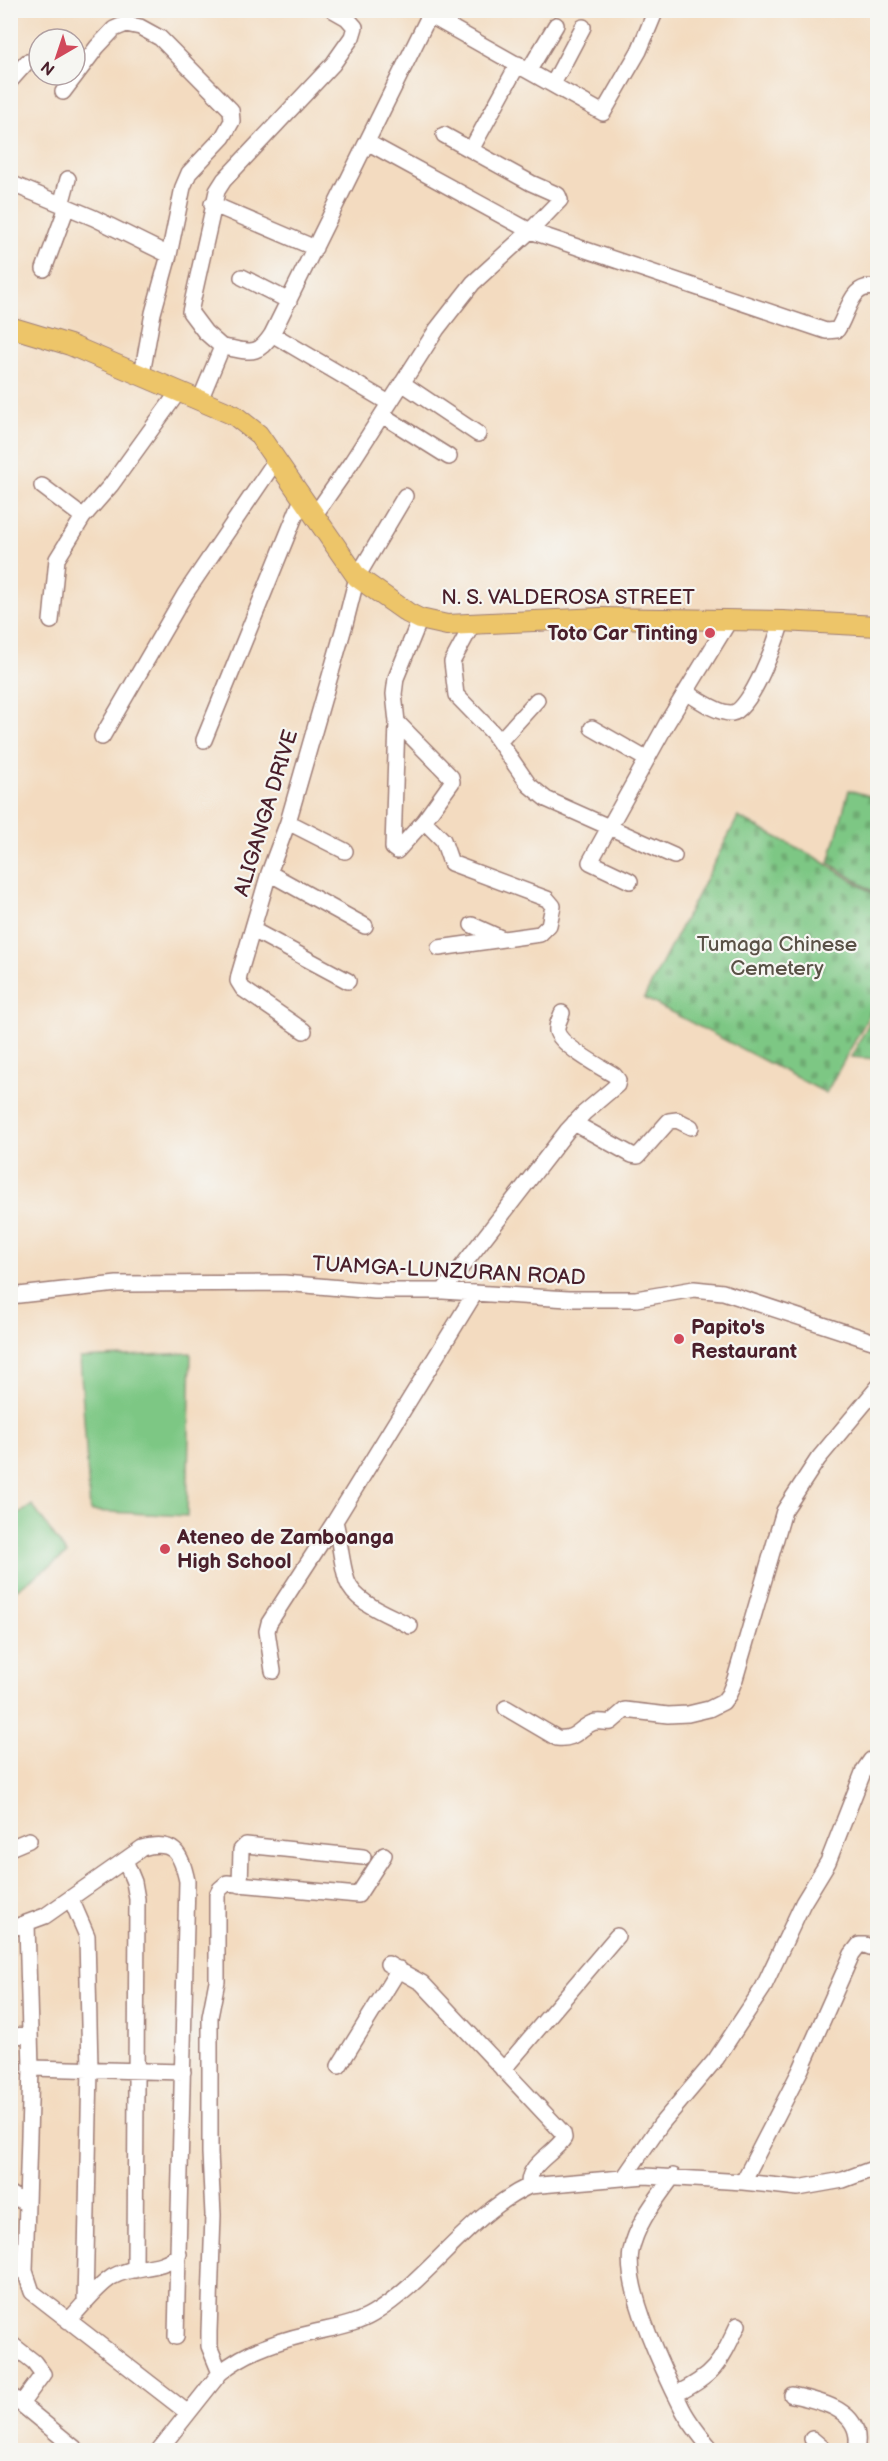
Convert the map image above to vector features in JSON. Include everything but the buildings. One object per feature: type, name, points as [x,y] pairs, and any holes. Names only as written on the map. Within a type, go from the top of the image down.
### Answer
[{"type":"main road","name":"N. S. VALDEROSA STREET","points":[[10,327],[70,345],[234,415],[258,434],[357,577],[420,619],[447,624],[601,618],[782,621],[878,626]]},
{"type":"street","points":[[333,10],[347,18],[355,27],[352,37],[333,64],[224,180],[212,204],[190,312],[205,332],[222,347],[256,351],[264,347],[272,334],[367,142],[426,15],[603,113],[639,51],[656,10]]},
{"type":"street","points":[[63,92],[97,47],[114,29],[126,24],[140,27],[160,38],[231,110],[232,121],[223,136],[195,165],[186,178],[153,313],[142,374]]},
{"type":"street","points":[[471,150],[523,67],[556,25]]},
{"type":"street","points":[[553,84],[583,27]]},
{"type":"street","points":[[10,81],[27,62]]},
{"type":"street","points":[[314,516],[437,329],[473,283],[561,200],[560,196],[531,183],[444,135]]},
{"type":"street","points":[[367,142],[530,231],[826,331],[837,330],[853,296],[860,290],[872,287],[878,289]]},
{"type":"street","points":[[44,269],[64,206],[68,179]]},
{"type":"street","points":[[10,183],[94,218],[169,255]]},
{"type":"street","points":[[212,204],[315,249]]},
{"type":"street","points":[[242,277],[289,301]]},
{"type":"street","points":[[272,334],[386,409],[449,457]]},
{"type":"street","points":[[200,400],[222,347]]},
{"type":"street","points":[[402,383],[478,434]]},
{"type":"street","points":[[51,621],[57,559],[83,517],[111,485],[179,391]]},
{"type":"street","points":[[102,737],[185,594],[276,460]]},
{"type":"street","points":[[42,486],[83,517]]},
{"type":"street","name":"ALIGANGA DRIVE","points":[[304,1031],[241,987],[239,975],[269,873],[288,822],[357,577],[405,496]]},
{"type":"street","points":[[204,740],[302,499]]},
{"type":"street","points":[[397,722],[451,777],[452,782],[400,850],[395,850],[397,722],[394,694],[396,678],[420,619]]},
{"type":"street","points":[[630,881],[590,862],[646,759],[729,621]]},
{"type":"street","points":[[686,692],[721,710],[733,713],[740,710],[759,680],[773,651],[782,621]]},
{"type":"street","points":[[472,624],[452,662],[453,685],[456,694],[499,742],[529,785],[537,793],[674,856]]},
{"type":"street","points":[[499,742],[537,700]]},
{"type":"street","points":[[592,728],[646,759]]},
{"type":"street","points":[[424,821],[443,840],[451,863],[547,899],[553,906],[549,925],[540,934],[439,948]]},
{"type":"street","points":[[288,822],[345,851]]},
{"type":"street","points":[[269,873],[365,926]]},
{"type":"street","points":[[472,925],[501,938]]},
{"type":"street","points":[[253,930],[348,981]]},
{"type":"street","points":[[443,1291],[574,1123],[613,1090],[618,1080],[558,1036],[557,1025],[562,1013]]},
{"type":"street","points":[[574,1123],[632,1155],[638,1156],[669,1121],[677,1120],[691,1127]]},
{"type":"street","name":"TUAMGA-LUNZURAN ROAD","points":[[10,1296],[117,1284],[284,1283],[375,1291],[443,1291],[568,1299],[636,1299],[694,1289],[723,1292],[878,1343]]},
{"type":"street","points":[[273,1671],[267,1631],[269,1623],[335,1521],[475,1293]]},
{"type":"street","points":[[506,1708],[557,1738],[563,1738],[577,1734],[592,1723],[611,1722],[625,1710],[668,1715],[688,1714],[723,1702],[735,1679],[784,1511],[818,1459],[878,1387]]},
{"type":"street","points":[[335,1521],[347,1581],[353,1592],[410,1626]]},
{"type":"street","points":[[625,2176],[661,2124],[716,2059],[763,1988],[804,1903],[828,1862],[864,1770],[871,1760],[878,1756]]},
{"type":"street","points":[[10,1848],[29,1840]]},
{"type":"street","points":[[10,1929],[45,1916],[142,1848],[159,1844],[170,1846],[183,1862],[187,1881],[176,2337]]},
{"type":"street","points":[[240,1885],[241,1850],[246,1845],[363,1857]]},
{"type":"street","points":[[220,2373],[209,2346],[213,2215],[210,2153],[210,2016],[217,1981],[217,1895],[227,1883],[358,1895],[384,1855]]},
{"type":"street","points":[[125,1860],[134,1882],[137,1899],[135,2270]]},
{"type":"street","points":[[71,1899],[87,1936],[90,2068],[85,2304]]},
{"type":"street","points":[[27,1924],[31,2068],[25,2271],[28,2285],[32,2292],[68,2321],[188,2413]]},
{"type":"street","points":[[503,2070],[617,1936]]},
{"type":"street","points":[[743,2182],[801,2068],[852,1954],[859,1945],[878,1950]]},
{"type":"street","points":[[339,2066],[393,1966],[422,1983],[564,2136],[560,2144],[531,2170],[528,2177],[529,2186]]},
{"type":"street","points":[[10,2036],[30,2034]]},
{"type":"street","points":[[31,2068],[183,2072]]},
{"type":"street","points":[[159,2451],[220,2373],[242,2356],[301,2335],[350,2324],[371,2315],[398,2298],[459,2239],[514,2193],[529,2186],[625,2176],[673,2176],[798,2188],[843,2180],[878,2167]]},
{"type":"street","points":[[673,2176],[635,2234],[629,2270],[636,2299],[676,2394],[684,2411],[712,2451]]},
{"type":"street","points":[[10,2194],[26,2204]]},
{"type":"street","points":[[68,2321],[113,2277],[164,2265],[179,2254]]},
{"type":"street","points":[[676,2394],[701,2382],[713,2369],[721,2359],[738,2325]]},
{"type":"street","points":[[10,2343],[34,2362],[44,2374],[16,2399],[77,2451]]},
{"type":"street","points":[[792,2395],[830,2405],[843,2413],[852,2422],[856,2432],[858,2439],[856,2451]]},
{"type":"street","points":[[812,2439],[825,2451]]},
{"type":"green space","points":[[849,790],[877,798],[877,894],[829,863]]},
{"type":"green space","name":"Tumaga Chinese Cemetery","points":[[738,817],[817,858],[877,896],[877,1001],[826,1093],[644,998]]},
{"type":"green space","points":[[877,1008],[877,1059],[851,1057]]},
{"type":"green space","points":[[191,1353],[187,1516],[90,1511],[80,1358]]},
{"type":"green space","points":[[32,1505],[67,1554],[11,1593],[11,1520]]},
{"type":"place","name":"Toto Car Tinting","points":[[710,633]]},
{"type":"place","name":"Papito's Restaurant","points":[[679,1339]]},
{"type":"place","name":"Ateneo de Zamboanga High School","points":[[165,1549]]}]
